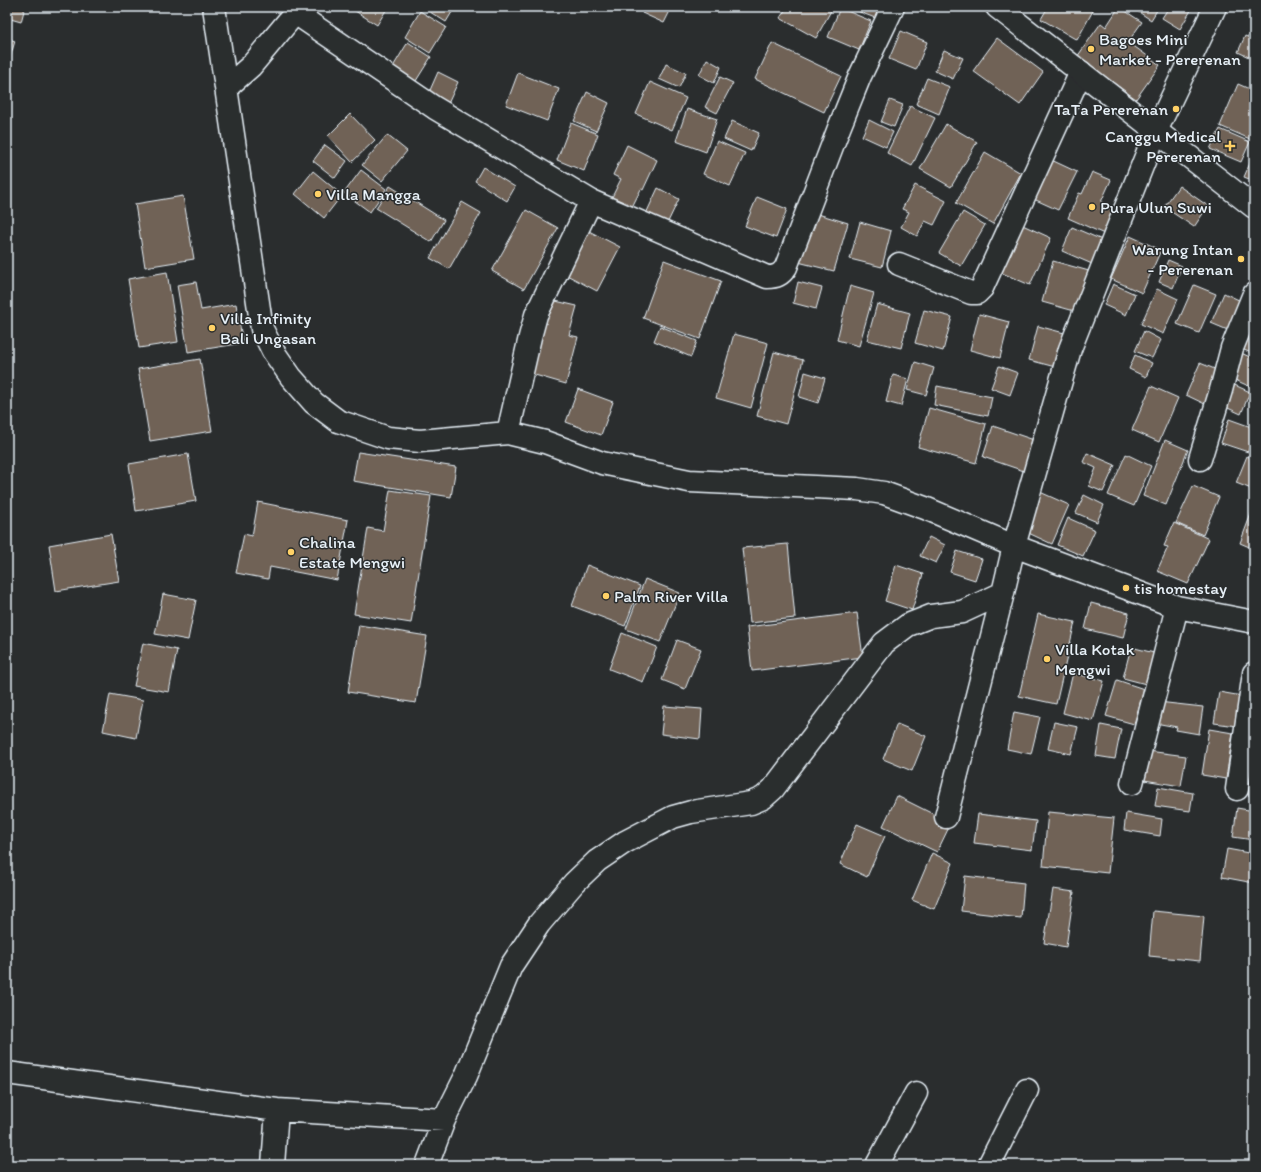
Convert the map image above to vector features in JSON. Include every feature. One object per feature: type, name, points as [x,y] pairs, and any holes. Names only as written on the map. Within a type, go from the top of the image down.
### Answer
[{"type":"street","points":[[214,7],[262,329],[273,351],[291,377],[314,403],[338,420],[388,438],[420,441],[508,433],[545,442],[602,463],[689,480],[857,488],[884,494],[925,508],[1014,546],[1176,607],[1254,622]]},
{"type":"street","points":[[226,88],[251,66],[297,10],[435,108],[591,201],[767,277],[776,277],[783,272],[786,267],[858,82],[893,7]]},
{"type":"street","points":[[997,7],[1254,207]]},
{"type":"street","points":[[946,817],[1014,546],[1070,349],[1156,131],[1215,7]]},
{"type":"street","points":[[899,264],[971,294],[977,293],[982,288],[1081,72]]},
{"type":"street","points":[[508,433],[536,315],[591,201]]},
{"type":"street","points":[[1200,459],[1219,398],[1232,348],[1254,294]]},
{"type":"street","points":[[427,1165],[444,1120],[466,1076],[512,966],[539,924],[574,883],[597,861],[626,842],[673,818],[691,812],[751,803],[763,798],[773,789],[884,643],[908,625],[931,616],[962,612],[1003,593]]},
{"type":"street","points":[[1132,783],[1176,607]]},
{"type":"street","points":[[1237,789],[1254,673]]},
{"type":"street","points":[[7,1073],[278,1110],[444,1120]]},
{"type":"street","points":[[989,1165],[1027,1090]]},
{"type":"street","points":[[877,1165],[916,1093]]},
{"type":"street","points":[[273,1165],[278,1110]]},
{"type":"building","points":[[7,7],[25,7],[21,22],[7,18]]},
{"type":"building","points":[[349,7],[388,7],[377,25]]},
{"type":"building","points":[[422,7],[455,7],[446,22]]},
{"type":"building","points":[[645,7],[666,7],[671,9],[664,23],[642,13]]},
{"type":"building","points":[[787,7],[833,7],[816,38],[780,18]]},
{"type":"building","points":[[847,7],[879,7],[875,18]]},
{"type":"building","points":[[1048,7],[1095,7],[1077,40],[1041,19]]},
{"type":"building","points":[[1119,7],[1142,22],[1128,42],[1160,65],[1136,99],[1077,57],[1101,23],[1106,27]]},
{"type":"building","points":[[1131,7],[1159,7],[1151,20]]},
{"type":"building","points":[[1169,7],[1193,7],[1180,29],[1162,18]]},
{"type":"building","points":[[840,8],[871,21],[859,50],[828,37]]},
{"type":"building","points":[[420,11],[446,27],[430,53],[405,37]]},
{"type":"building","points":[[901,31],[927,42],[916,70],[889,59]]},
{"type":"building","points":[[1245,36],[1254,40],[1253,59],[1238,52]]},
{"type":"building","points":[[7,38],[15,41],[7,68]]},
{"type":"building","points":[[997,38],[1043,72],[1020,105],[973,71]]},
{"type":"building","points":[[408,42],[431,57],[414,84],[391,70]]},
{"type":"building","points":[[772,43],[841,76],[824,112],[755,79]]},
{"type":"building","points":[[944,50],[963,58],[953,79],[935,71]]},
{"type":"building","points":[[707,59],[721,67],[714,83],[699,75]]},
{"type":"building","points":[[666,64],[686,73],[679,88],[659,79]]},
{"type":"building","points":[[438,72],[458,82],[447,106],[427,97]]},
{"type":"building","points":[[518,73],[559,89],[547,121],[506,105]]},
{"type":"building","points":[[720,77],[733,83],[717,113],[705,107]]},
{"type":"building","points":[[927,78],[950,87],[939,114],[916,104]]},
{"type":"building","points":[[650,82],[686,98],[672,130],[636,114]]},
{"type":"building","points":[[1238,84],[1254,91],[1254,131],[1250,139],[1220,126]]},
{"type":"building","points":[[587,92],[609,103],[596,131],[574,121]]},
{"type":"building","points":[[890,100],[903,105],[894,127],[881,122]]},
{"type":"building","points":[[910,106],[935,118],[912,166],[887,153]]},
{"type":"building","points":[[687,109],[717,119],[706,152],[676,141]]},
{"type":"building","points":[[350,114],[375,140],[352,162],[328,136]]},
{"type":"building","points":[[869,120],[893,132],[886,147],[862,136]]},
{"type":"building","points":[[732,121],[759,133],[751,151],[724,139]]},
{"type":"building","points":[[571,123],[598,134],[584,171],[557,160]]},
{"type":"building","points":[[946,124],[977,142],[951,187],[920,169]]},
{"type":"building","name":"Canggu Medical Pererenan","points":[[1220,129],[1250,142],[1241,162],[1210,149]]},
{"type":"building","points":[[387,135],[407,151],[382,181],[362,165]]},
{"type":"building","points":[[717,141],[745,153],[730,186],[703,174]]},
{"type":"building","points":[[325,145],[347,161],[335,178],[313,161]]},
{"type":"building","points":[[627,145],[657,160],[643,190],[641,189],[630,211],[610,201],[621,179],[613,175]]},
{"type":"building","points":[[985,152],[1021,173],[993,224],[956,203]]},
{"type":"building","points":[[1254,154],[1254,181],[1244,177]]},
{"type":"building","points":[[1045,157],[1077,172],[1058,210],[1027,196]]},
{"type":"building","points":[[483,167],[515,187],[507,201],[475,181]]},
{"type":"building","points":[[361,170],[386,189],[370,212],[344,193]]},
{"type":"building","name":"Villa Mangga","points":[[313,171],[342,195],[324,218],[295,194]]},
{"type":"building","name":"Pura Ulun Suwi","points":[[1092,172],[1111,180],[1101,202],[1122,212],[1111,237],[1068,218],[1079,193],[1082,194]]},
{"type":"building","points":[[915,185],[946,201],[934,225],[925,221],[917,236],[901,227],[909,212],[902,209]]},
{"type":"building","points":[[390,186],[444,220],[431,242],[376,208]]},
{"type":"building","points":[[1179,186],[1208,206],[1194,227],[1164,207]]},
{"type":"building","points":[[658,188],[679,199],[665,228],[644,218]]},
{"type":"building","points":[[183,196],[194,259],[145,267],[135,204]]},
{"type":"building","points":[[757,197],[787,209],[776,238],[745,226]]},
{"type":"building","points":[[462,202],[481,213],[449,269],[430,258]]},
{"type":"building","points":[[526,210],[558,228],[524,289],[492,271]]},
{"type":"building","points":[[811,212],[848,223],[834,271],[798,262]]},
{"type":"building","points":[[963,212],[985,225],[961,266],[939,253]]},
{"type":"building","points":[[860,222],[891,231],[882,267],[850,259]]},
{"type":"building","points":[[1016,222],[1051,238],[1030,285],[995,270]]},
{"type":"building","points":[[1072,227],[1109,243],[1099,267],[1062,251]]},
{"type":"building","points":[[583,228],[620,247],[597,291],[561,272]]},
{"type":"building","points":[[1130,236],[1161,250],[1142,293],[1111,279]]},
{"type":"building","points":[[664,260],[721,281],[700,339],[643,318]]},
{"type":"building","points":[[1168,260],[1182,266],[1173,288],[1159,282]]},
{"type":"building","points":[[1053,261],[1089,271],[1078,312],[1042,302]]},
{"type":"building","points":[[167,272],[178,342],[139,348],[128,279]]},
{"type":"building","name":"Villa Infinity Bali Ungasan","points":[[196,282],[201,310],[236,304],[243,343],[188,352],[177,285]]},
{"type":"building","points":[[798,282],[822,288],[816,309],[793,303]]},
{"type":"building","points":[[1113,284],[1135,294],[1126,315],[1104,305]]},
{"type":"building","points":[[1194,285],[1216,294],[1199,333],[1177,324]]},
{"type":"building","points":[[850,286],[874,293],[859,346],[837,340]]},
{"type":"building","points":[[1157,289],[1178,299],[1163,334],[1141,324]]},
{"type":"building","points":[[1224,293],[1243,302],[1230,331],[1211,323]]},
{"type":"building","points":[[547,299],[577,306],[569,335],[578,337],[566,384],[528,373]]},
{"type":"building","points":[[877,304],[910,313],[901,348],[867,340]]},
{"type":"building","points":[[924,310],[952,317],[943,351],[915,343]]},
{"type":"building","points":[[979,314],[1009,322],[1000,358],[970,350]]},
{"type":"building","points":[[1244,322],[1254,327],[1254,354],[1234,346]]},
{"type":"building","points":[[660,326],[697,341],[691,357],[654,341]]},
{"type":"building","points":[[1038,326],[1068,334],[1059,368],[1029,360]]},
{"type":"building","points":[[1144,331],[1161,340],[1152,358],[1135,351]]},
{"type":"building","points":[[734,334],[768,343],[751,408],[716,398]]},
{"type":"building","points":[[1237,351],[1254,359],[1254,382],[1251,387],[1226,376]]},
{"type":"building","points":[[774,352],[803,360],[786,424],[757,416]]},
{"type":"building","points":[[1135,355],[1152,363],[1146,377],[1129,369]]},
{"type":"building","points":[[200,359],[212,431],[150,441],[138,369]]},
{"type":"building","points":[[915,362],[934,368],[926,395],[907,390]]},
{"type":"building","points":[[1200,363],[1222,372],[1207,405],[1186,395]]},
{"type":"building","points":[[999,366],[1018,373],[1010,395],[991,388]]},
{"type":"building","points":[[805,372],[825,378],[818,403],[799,397]]},
{"type":"building","points":[[893,375],[908,379],[901,406],[886,402]]},
{"type":"building","points":[[1228,382],[1250,392],[1241,414],[1219,404]]},
{"type":"building","points":[[937,386],[992,397],[988,416],[934,405]]},
{"type":"building","points":[[1151,386],[1178,398],[1159,442],[1132,430]]},
{"type":"building","points":[[578,389],[613,402],[601,435],[566,422]]},
{"type":"building","points":[[929,408],[986,424],[976,463],[918,447]]},
{"type":"building","points":[[1229,419],[1254,428],[1254,433],[1248,452],[1221,443]]},
{"type":"building","points":[[993,426],[1034,440],[1024,471],[983,457]]},
{"type":"building","points":[[1165,440],[1188,450],[1166,505],[1143,496]]},
{"type":"building","points":[[358,452],[456,467],[451,497],[353,481]]},
{"type":"building","points":[[1087,453],[1115,465],[1103,492],[1089,486],[1096,468],[1083,462]]},
{"type":"building","points":[[188,454],[196,501],[136,511],[129,464]]},
{"type":"building","points":[[1126,454],[1151,466],[1134,506],[1108,495]]},
{"type":"building","points":[[1247,456],[1254,459],[1254,490],[1236,483]]},
{"type":"building","points":[[1193,486],[1219,497],[1203,535],[1176,523]]},
{"type":"building","points":[[390,490],[431,496],[411,623],[354,614],[368,528],[383,531]]},
{"type":"building","points":[[1040,492],[1069,505],[1052,544],[1022,530]]},
{"type":"building","points":[[1084,495],[1104,505],[1097,522],[1076,513]]},
{"type":"building","name":"Chalina Estate Mengwi","points":[[258,502],[348,520],[337,580],[270,567],[268,579],[236,573],[244,534],[252,536]]},
{"type":"building","points":[[1254,506],[1254,549],[1240,543]]},
{"type":"building","points":[[1068,518],[1095,530],[1083,556],[1057,545]]},
{"type":"building","points":[[1174,523],[1209,539],[1188,584],[1157,571],[1168,547],[1164,546]]},
{"type":"building","points":[[111,534],[119,581],[56,591],[49,545]]},
{"type":"building","points":[[929,537],[945,545],[936,563],[920,556]]},
{"type":"building","points":[[788,544],[795,618],[750,623],[742,548]]},
{"type":"building","points":[[957,551],[982,559],[975,580],[950,572]]},
{"type":"building","name":"Palm River Villa","points":[[587,565],[640,586],[625,626],[572,606]]},
{"type":"building","points":[[896,565],[923,574],[912,610],[885,601]]},
{"type":"building","points":[[645,579],[680,593],[660,642],[626,629]]},
{"type":"building","points":[[163,594],[196,600],[188,640],[155,634]]},
{"type":"building","points":[[1091,603],[1129,613],[1123,638],[1085,629]]},
{"type":"building","points":[[857,613],[863,657],[752,671],[747,627]]},
{"type":"building","name":"Villa Kotak Mengwi","points":[[1038,614],[1075,622],[1056,704],[1019,696]]},
{"type":"building","points":[[359,625],[427,636],[416,703],[348,692]]},
{"type":"building","points":[[622,633],[657,647],[643,682],[609,669]]},
{"type":"building","points":[[677,640],[701,649],[685,689],[662,680]]},
{"type":"building","points":[[143,643],[177,650],[169,692],[134,686]]},
{"type":"building","points":[[1131,647],[1154,653],[1146,684],[1123,678]]},
{"type":"building","points":[[1073,673],[1104,681],[1093,721],[1063,713]]},
{"type":"building","points":[[1117,680],[1144,689],[1134,724],[1106,716]]},
{"type":"building","points":[[1219,692],[1242,696],[1237,726],[1214,723]]},
{"type":"building","points":[[110,694],[143,700],[136,738],[103,731]]},
{"type":"building","points":[[1158,702],[1203,707],[1199,734],[1176,730],[1177,727],[1155,723]]},
{"type":"building","points":[[664,706],[702,709],[700,739],[661,734]]},
{"type":"building","points":[[1014,712],[1040,717],[1031,754],[1007,749]]},
{"type":"building","points":[[1054,722],[1078,727],[1071,754],[1048,749]]},
{"type":"building","points":[[897,724],[926,736],[912,771],[883,759]]},
{"type":"building","points":[[1101,725],[1121,729],[1115,759],[1096,756]]},
{"type":"building","points":[[1209,729],[1233,733],[1226,779],[1202,775]]},
{"type":"building","points":[[1148,751],[1186,756],[1181,786],[1144,780]]},
{"type":"building","points":[[1254,761],[1254,796],[1248,795]]},
{"type":"building","points":[[1158,787],[1193,793],[1190,811],[1155,806]]},
{"type":"building","points":[[897,796],[951,823],[937,852],[883,826]]},
{"type":"building","points":[[1237,808],[1254,811],[1254,840],[1233,837]]},
{"type":"building","points":[[1048,812],[1114,818],[1108,873],[1043,866]]},
{"type":"building","points":[[1126,813],[1162,819],[1160,836],[1124,830]]},
{"type":"building","points":[[978,814],[1036,821],[1032,850],[974,843]]},
{"type":"building","points":[[857,824],[885,836],[867,877],[840,864]]},
{"type":"building","points":[[1227,849],[1254,854],[1254,883],[1222,877]]},
{"type":"building","points":[[932,853],[953,863],[934,909],[912,900]]},
{"type":"building","points":[[965,876],[1024,883],[1021,918],[961,911]]},
{"type":"building","points":[[1053,889],[1074,892],[1066,947],[1044,943]]},
{"type":"building","points":[[1153,911],[1204,916],[1200,961],[1149,956]]},
{"type":"place","name":"Bagoes Mini Market - Pererenan","points":[[1091,49]]},
{"type":"place","name":"TaTa Pererenan","points":[[1176,109]]},
{"type":"place","name":"Canggu Medical Pererenan","points":[[1230,146]]},
{"type":"place","name":"Villa Mangga","points":[[318,194]]},
{"type":"place","name":"Pura Ulun Suwi","points":[[1092,207]]},
{"type":"place","name":"Warung Intan - Pererenan","points":[[1241,259]]},
{"type":"place","name":"Villa Infinity Bali Ungasan","points":[[212,328]]},
{"type":"place","name":"Chalina Estate Mengwi","points":[[291,552]]},
{"type":"place","name":"tis homestay","points":[[1126,588]]},
{"type":"place","name":"Palm River Villa","points":[[606,596]]},
{"type":"place","name":"Villa Kotak Mengwi","points":[[1047,659]]}]
